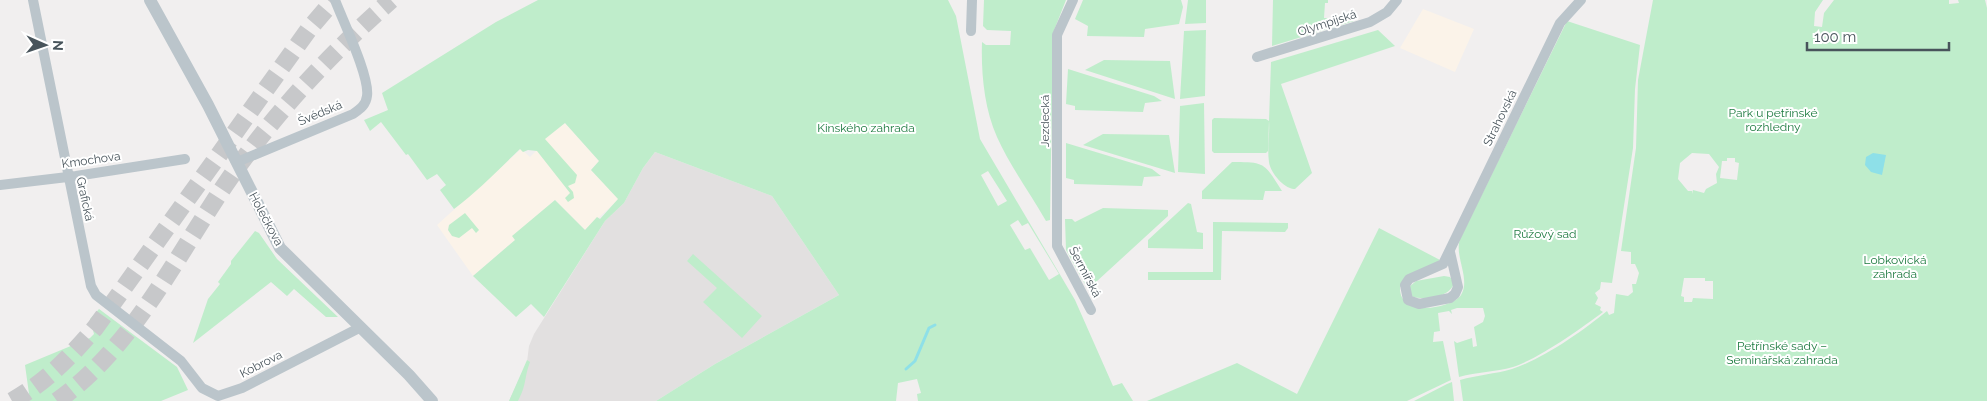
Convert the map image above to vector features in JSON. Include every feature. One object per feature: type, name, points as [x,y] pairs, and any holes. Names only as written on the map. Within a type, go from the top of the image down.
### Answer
[{"type":"street","name":"Grafická","points":[[33,0],[67,177],[93,291],[181,361]]},
{"type":"street","name":"Holečkova","points":[[150,0],[237,162],[280,248],[409,375],[432,401]]},
{"type":"street","name":"Švédská","points":[[237,162],[352,114],[365,104],[368,95],[365,78],[335,0]]},
{"type":"street","points":[[971,31],[972,0]]},
{"type":"street","name":"Jezdecká","points":[[1057,246],[1058,35],[1073,0]]},
{"type":"street","name":"Olympijská","points":[[1257,57],[1370,22],[1387,12],[1397,0]]},
{"type":"street","name":"Strahovská","points":[[1450,252],[1458,287],[1455,294],[1450,298],[1419,304],[1408,300],[1405,286],[1409,279],[1444,264],[1560,23],[1581,0]]},
{"type":"street","name":"Kmochova","points":[[0,186],[185,159]]},
{"type":"street","name":"Šermířská","points":[[1057,246],[1091,310]]},
{"type":"street","name":"Kobrova","points":[[181,361],[202,388],[218,396],[242,388],[361,328]]},
{"type":"shaded area","points":[[1423,9],[1474,29],[1455,72],[1400,48]]},
{"type":"shaded area","points":[[565,123],[599,161],[591,170],[619,199],[585,230],[555,200],[513,236],[515,240],[473,276],[437,225],[521,149],[530,157],[546,141],[544,139]]},
{"type":"shaded area","points":[[655,152],[772,196],[839,295],[715,364],[656,401],[509,401],[527,362],[529,346],[534,334],[605,221],[624,203],[643,168]]},
{"type":"green space","name":"Kinského zahrada","points":[[538,0],[948,0],[956,16],[980,139],[1075,300],[1113,386],[1122,383],[1133,401],[918,401],[917,394],[921,393],[917,379],[898,383],[896,401],[656,401],[715,364],[839,295],[772,196],[655,152],[643,168],[624,203],[605,221],[544,317],[531,304],[516,317],[473,276],[515,240],[512,236],[555,200],[585,230],[597,217],[600,219],[618,199],[591,170],[599,161],[565,123],[545,139],[577,175],[575,183],[568,186],[573,192],[574,198],[568,202],[565,198],[570,193],[537,151],[528,150],[523,152],[520,149],[454,209],[440,190],[446,185],[437,174],[427,180],[381,122],[370,131],[364,120],[388,110],[382,93],[496,22]],"holes":[[[988,171],[1007,201],[998,206],[981,175]],[[1018,220],[1022,226],[1028,223],[1059,274],[1049,280],[1030,248],[1025,250],[1010,225]]]},
{"type":"green space","points":[[984,0],[1066,0],[1053,33],[1050,220],[1046,221],[1008,158],[997,137],[989,114],[983,78],[982,42],[986,45],[1010,45],[1011,31],[987,30],[983,26]]},
{"type":"green space","points":[[1083,0],[1181,0],[1183,7],[1179,24],[1145,29],[1144,37],[1087,36],[1088,26],[1075,19]]},
{"type":"green space","points":[[1188,0],[1206,0],[1206,23],[1185,24]]},
{"type":"green space","points":[[1273,0],[1328,0],[1328,3],[1325,3],[1324,18],[1354,18],[1354,21],[1272,46]]},
{"type":"green space","points":[[1653,0],[1823,0],[1815,12],[1814,26],[1822,27],[1824,13],[1834,0],[1949,0],[1949,4],[1959,3],[1958,0],[1985,0],[1987,8],[1987,401],[1463,401],[1460,380],[1512,369],[1536,359],[1574,336],[1607,311],[1609,315],[1614,313],[1616,294],[1628,296],[1633,292],[1632,284],[1636,284],[1639,273],[1635,264],[1631,264],[1631,252],[1621,251],[1636,148],[1638,80]],"holes":[[[1692,153],[1709,154],[1719,167],[1716,174],[1717,183],[1706,189],[1704,193],[1693,190],[1692,194],[1692,191],[1688,191],[1678,179],[1680,163]],[[1727,158],[1735,158],[1735,162],[1739,163],[1737,180],[1720,178],[1722,161],[1727,161]],[[1684,278],[1705,278],[1705,281],[1713,281],[1713,299],[1693,298],[1692,302],[1684,302],[1684,297],[1681,296]]]},
{"type":"green space","name":"Růžový sad","points":[[1567,21],[1640,45],[1635,89],[1633,148],[1612,283],[1601,282],[1600,289],[1595,293],[1598,298],[1595,304],[1601,307],[1600,310],[1603,312],[1560,342],[1524,363],[1506,369],[1459,377],[1454,341],[1457,343],[1472,338],[1473,347],[1477,346],[1474,327],[1483,322],[1485,316],[1483,308],[1457,308],[1451,310],[1452,314],[1449,311],[1438,313],[1440,331],[1434,332],[1433,342],[1443,341],[1451,380],[1407,401],[1147,401],[1237,363],[1297,394],[1379,228],[1440,260],[1400,287],[1402,297],[1408,304],[1428,308],[1448,303],[1461,295],[1464,289],[1464,282],[1459,253],[1460,239]]},
{"type":"green space","points":[[1206,30],[1205,96],[1180,99],[1184,31]]},
{"type":"green space","points":[[1378,30],[1395,46],[1281,84],[1312,173],[1295,189],[1282,183],[1275,175],[1269,162],[1271,62]]},
{"type":"green space","points":[[1104,60],[1170,61],[1175,99],[1085,70]]},
{"type":"green space","points":[[1068,69],[1154,96],[1162,101],[1145,103],[1143,112],[1075,110],[1075,106],[1066,104]]},
{"type":"green space","points":[[1204,103],[1205,174],[1178,172],[1180,106]]},
{"type":"green space","points":[[1214,118],[1266,119],[1269,121],[1268,151],[1266,153],[1214,153],[1212,151],[1212,120]]},
{"type":"green space","points":[[1103,134],[1169,135],[1175,173],[1083,145]]},
{"type":"green space","points":[[1066,143],[1152,169],[1161,176],[1144,177],[1142,186],[1074,184],[1074,180],[1066,178]]},
{"type":"green space","points":[[1232,162],[1252,163],[1263,166],[1282,191],[1265,191],[1263,200],[1202,199],[1202,191]]},
{"type":"green space","points":[[1188,203],[1191,204],[1197,232],[1203,233],[1203,249],[1148,248],[1148,240]]},
{"type":"green space","points":[[1103,208],[1168,210],[1168,216],[1096,282],[1086,286],[1066,250],[1065,219],[1072,219],[1075,222]]},
{"type":"green space","points":[[465,213],[479,230],[476,233],[472,228],[459,238],[452,236],[448,230],[449,225]]},
{"type":"green space","points":[[1213,222],[1288,223],[1288,228],[1285,232],[1222,231],[1221,280],[1148,280],[1148,272],[1213,272]]},
{"type":"green space","points":[[255,231],[259,233],[277,259],[338,317],[326,317],[294,289],[287,296],[271,282],[193,343],[208,299],[220,284],[218,282],[231,264],[231,261]]},
{"type":"green space","points":[[693,254],[762,316],[742,338],[703,302],[717,288],[687,261]]},
{"type":"green space","points":[[1444,276],[1450,277],[1454,283],[1447,292],[1429,298],[1411,296],[1408,288],[1416,281]]},
{"type":"green space","points":[[99,309],[177,367],[188,390],[161,401],[30,401],[25,365],[90,338],[94,334],[90,319]]},
{"type":"green space","points":[[527,360],[530,362],[521,395],[518,401],[509,401]]},
{"type":"green space","points":[[1452,382],[1454,401],[1414,401],[1447,384]]},
{"type":"water","points":[[1873,153],[1886,155],[1882,175],[1871,172],[1865,165],[1866,157]]},
{"type":"waterway","points":[[906,369],[915,361],[929,328],[935,325]]},
{"type":"tunnel","points":[[12,401],[36,386],[57,368],[95,328],[309,29],[334,0]]},
{"type":"tunnel","points":[[57,401],[84,380],[130,329],[225,185],[262,135],[302,87],[391,0]]},
{"type":"park label","name":"Park u petřínské rozhledny","points":[[1773,120]]},
{"type":"park label","name":"Lobkovická zahrada","points":[[1895,267]]},
{"type":"park label","name":"Petřínské sady – Seminářská zahrada","points":[[1782,353]]}]
